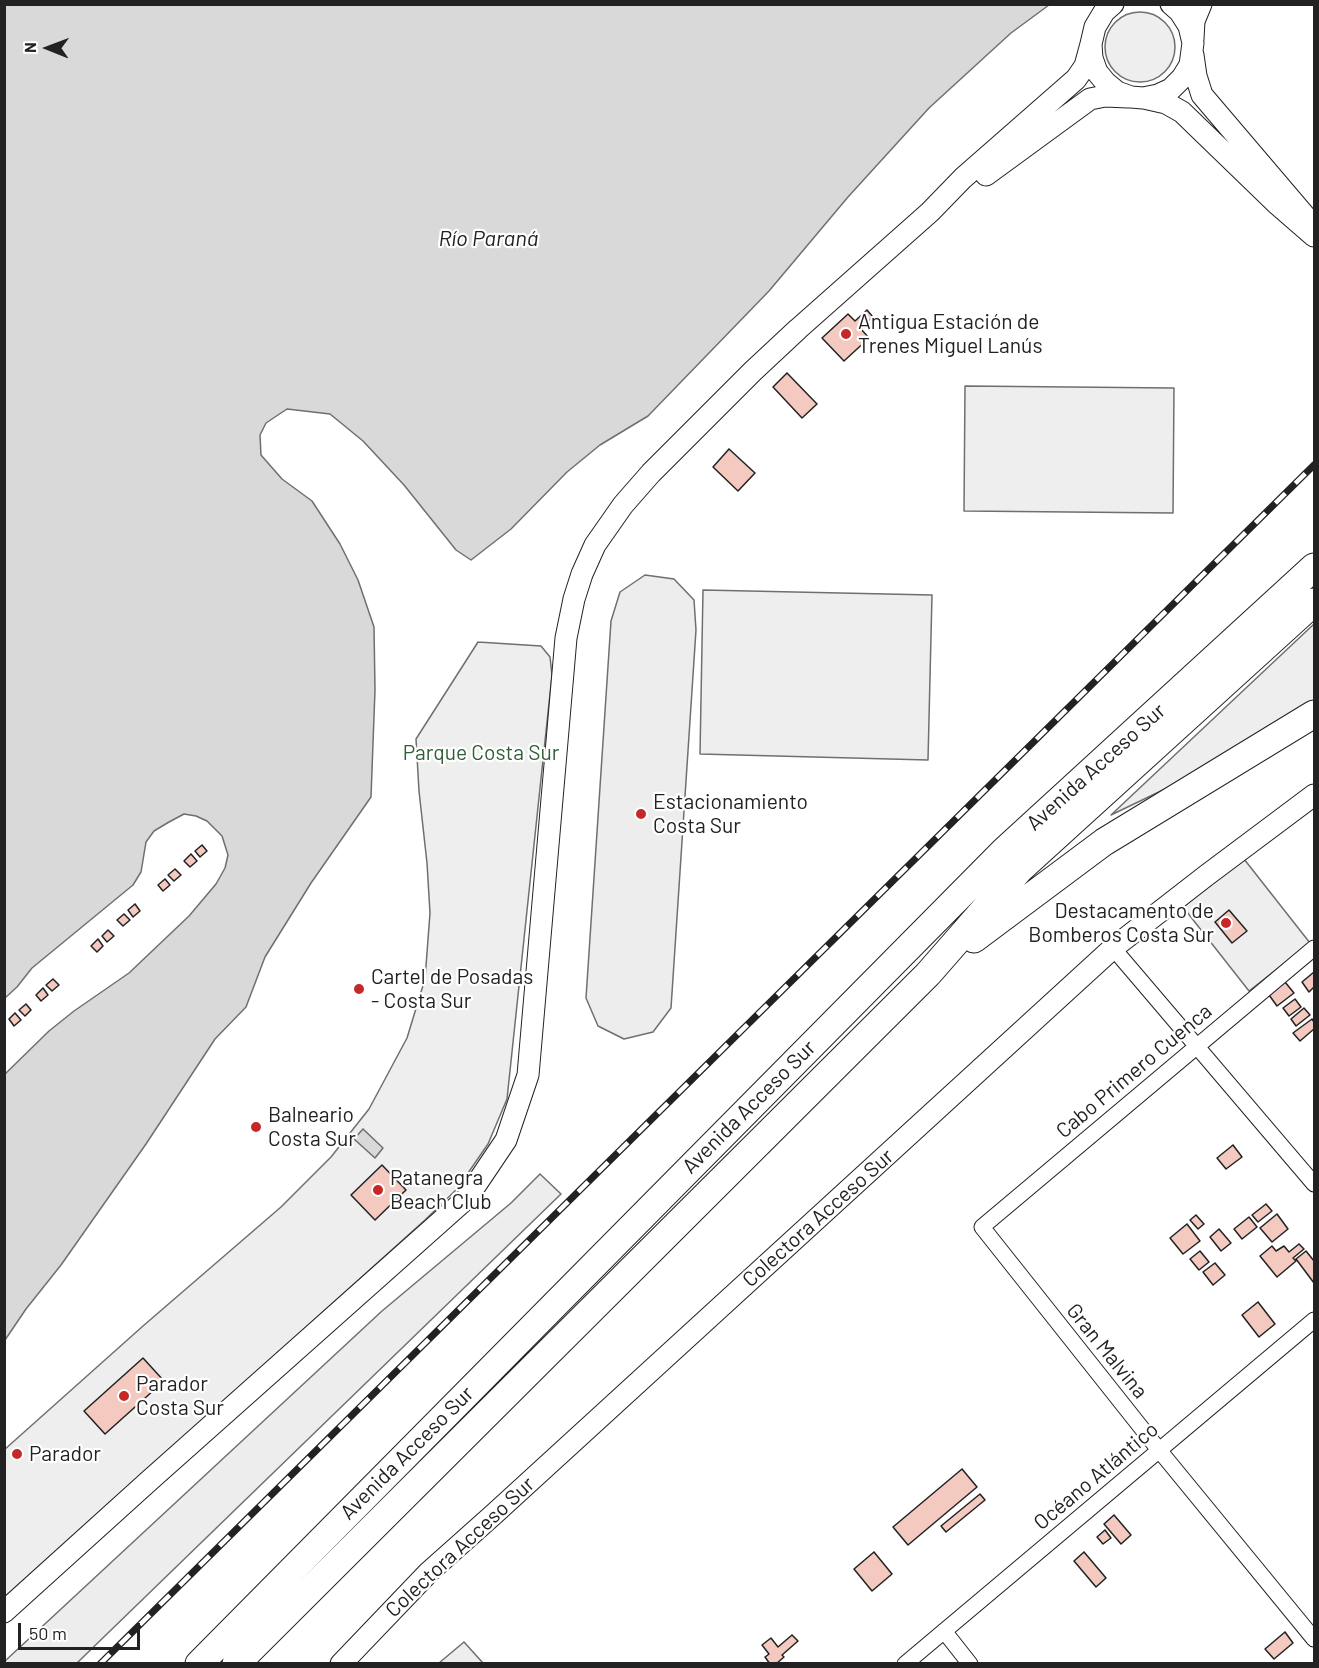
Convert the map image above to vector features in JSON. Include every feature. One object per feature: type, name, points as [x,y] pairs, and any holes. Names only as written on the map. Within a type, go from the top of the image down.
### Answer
[{"type":"highway","name":"Avenida Acceso Sur","points":[[199,1664],[1004,851],[1314,567]]},
{"type":"highway","name":"Avenida Acceso Sur","points":[[236,1664],[928,974],[1019,870],[1314,602]]},
{"type":"highway","points":[[928,974],[1104,842],[1314,714]]},
{"type":"main road","points":[[4,1612],[467,1198],[506,1140],[528,1075],[566,638],[574,599],[595,545],[623,505],[651,473],[753,371],[930,212],[963,178],[1077,80],[1084,66],[1095,27],[1104,12],[1113,4]]},
{"type":"main road","points":[[1171,4],[1180,12],[1189,26],[1196,76],[1202,95],[1293,200],[1314,228]]},
{"type":"main road","points":[[930,212],[970,186],[1090,99],[1105,96],[1158,95],[1171,89],[1190,66],[1194,21],[1201,4]]},
{"type":"main road","points":[[1091,44],[1092,58],[1097,72],[1106,83],[1117,92],[1166,104],[1182,112],[1276,203],[1314,236]]},
{"type":"main road","name":"Colectora Acceso Sur","points":[[341,1664],[429,1572],[1113,948],[1207,874],[1314,795]]},
{"type":"street","points":[[1113,948],[1314,1185]]},
{"type":"street","name":"Cabo Primero Cuenca","points":[[982,1227],[1314,948]]},
{"type":"street","name":"Gran Malvina","points":[[982,1227],[1159,1450],[1314,1639]]},
{"type":"street","name":"Océano Atlántico","points":[[905,1664],[1314,1320]]},
{"type":"street","points":[[944,1631],[970,1664]]},
{"type":"green space","points":[[1140,12],[1153,15],[1165,22],[1172,34],[1175,47],[1172,60],[1165,72],[1153,79],[1140,82],[1127,79],[1115,72],[1108,60],[1105,47],[1108,34],[1115,22],[1127,15]]},
{"type":"green space","points":[[965,386],[1174,388],[1173,513],[964,511]]},
{"type":"green space","points":[[703,590],[932,595],[928,760],[700,754]]},
{"type":"green space","points":[[1314,624],[1314,701],[1215,765],[1111,815]]},
{"type":"green space","name":"Parque Costa Sur","points":[[478,642],[541,646],[550,657],[552,675],[507,1099],[488,1144],[457,1189],[425,1220],[5,1598],[4,1450],[281,1207],[331,1157],[369,1109],[407,1038],[425,979],[430,913],[416,739]]},
{"type":"green space","points":[[1244,859],[1310,943],[1249,991],[1183,907]]},
{"type":"green space","points":[[464,1642],[483,1663],[439,1663]]},
{"type":"shaded area","name":"Estacionamiento Costa Sur","points":[[645,575],[674,579],[694,600],[696,630],[671,1008],[653,1032],[624,1039],[598,1026],[586,998],[611,621],[620,592]]},
{"type":"shaded area","points":[[540,1174],[561,1194],[77,1663],[5,1663],[382,1311],[511,1203]]},
{"type":"water","name":"Río Paraná","points":[[5,4],[1049,5],[1011,33],[929,108],[848,197],[769,291],[648,416],[600,445],[567,472],[511,529],[471,560],[456,550],[404,485],[363,441],[330,414],[287,409],[266,423],[260,435],[261,455],[282,479],[312,501],[340,544],[358,580],[374,627],[375,690],[371,797],[311,883],[265,957],[246,1007],[215,1039],[146,1144],[5,1340],[5,1074],[49,1031],[129,973],[189,916],[216,884],[225,868],[228,855],[222,836],[207,821],[196,816],[184,814],[154,831],[146,842],[141,872],[133,885],[32,968],[5,998]]},
{"type":"water","points":[[363,1129],[383,1148],[375,1158],[354,1139]]},
{"type":"building","name":"Antigua Estación de Trenes Miguel Lanús","points":[[867,310],[873,317],[861,329],[869,338],[844,361],[822,338],[848,314],[855,321]]},
{"type":"building","points":[[787,373],[817,404],[802,418],[773,387]]},
{"type":"building","points":[[729,449],[755,473],[738,491],[713,467]]},
{"type":"building","points":[[202,845],[207,851],[200,857],[195,851]]},
{"type":"building","points":[[191,854],[197,861],[190,867],[184,861]]},
{"type":"building","points":[[175,869],[181,875],[174,881],[168,875]]},
{"type":"building","points":[[165,879],[170,885],[163,891],[158,885]]},
{"type":"building","points":[[135,904],[140,911],[133,917],[128,910]]},
{"type":"building","points":[[1229,910],[1247,931],[1232,943],[1215,922]]},
{"type":"building","points":[[124,914],[130,920],[123,926],[117,920]]},
{"type":"building","points":[[108,930],[114,936],[107,942],[102,936]]},
{"type":"building","points":[[98,939],[103,946],[97,952],[91,946]]},
{"type":"building","points":[[1314,972],[1314,987],[1309,992],[1302,982]]},
{"type":"building","points":[[53,979],[59,985],[52,991],[46,985]]},
{"type":"building","points":[[1285,982],[1294,993],[1277,1006],[1269,995]]},
{"type":"building","points":[[43,988],[48,995],[41,1001],[36,995]]},
{"type":"building","points":[[1295,999],[1301,1007],[1289,1016],[1283,1008]]},
{"type":"building","points":[[26,1004],[31,1010],[25,1016],[19,1010]]},
{"type":"building","points":[[1304,1008],[1310,1015],[1296,1026],[1291,1019]]},
{"type":"building","points":[[15,1013],[21,1020],[14,1026],[9,1019]]},
{"type":"building","points":[[1312,1019],[1314,1029],[1300,1041],[1293,1033]]},
{"type":"building","points":[[1233,1145],[1242,1157],[1226,1169],[1217,1158]]},
{"type":"building","points":[[382,1165],[406,1190],[375,1220],[351,1195]]},
{"type":"building","points":[[1266,1204],[1272,1211],[1258,1222],[1252,1215]]},
{"type":"building","points":[[1277,1214],[1288,1229],[1272,1242],[1260,1228]]},
{"type":"building","points":[[1196,1215],[1204,1224],[1198,1229],[1190,1220]]},
{"type":"building","points":[[1249,1217],[1257,1227],[1242,1239],[1234,1229]]},
{"type":"building","points":[[1187,1224],[1200,1241],[1183,1254],[1170,1238]]},
{"type":"building","points":[[1219,1229],[1231,1243],[1221,1251],[1210,1237]]},
{"type":"building","points":[[1299,1244],[1304,1249],[1293,1258],[1296,1261],[1277,1277],[1260,1256],[1272,1246],[1276,1251],[1284,1246],[1289,1252]]},
{"type":"building","points":[[1200,1251],[1209,1262],[1199,1270],[1190,1259]]},
{"type":"building","points":[[1306,1251],[1314,1261],[1314,1283],[1296,1259]]},
{"type":"building","points":[[1215,1263],[1225,1275],[1213,1285],[1203,1272]]},
{"type":"building","points":[[1258,1302],[1275,1324],[1259,1337],[1242,1315]]},
{"type":"building","name":"Parador Costa Sur","points":[[143,1358],[164,1381],[105,1434],[84,1411]]},
{"type":"building","points":[[962,1469],[977,1487],[908,1545],[893,1527]]},
{"type":"building","points":[[980,1494],[985,1500],[946,1532],[941,1526]]},
{"type":"building","points":[[1114,1515],[1131,1535],[1121,1544],[1104,1524]]},
{"type":"building","points":[[1105,1530],[1111,1538],[1103,1544],[1097,1537]]},
{"type":"building","points":[[874,1552],[892,1574],[872,1591],[854,1569]]},
{"type":"building","points":[[1084,1552],[1106,1578],[1096,1587],[1074,1561]]},
{"type":"building","points":[[1285,1632],[1293,1643],[1274,1659],[1265,1649]]},
{"type":"building","points":[[792,1635],[798,1641],[782,1655],[784,1657],[776,1664],[770,1664],[765,1657],[769,1654],[762,1645],[771,1638],[778,1647]]},
{"type":"railway","points":[[100,1664],[1314,465]]},
{"type":"place","name":"Antigua Estación de Trenes Miguel Lanús","points":[[846,334]]},
{"type":"place","name":"Estacionamiento Costa Sur","points":[[641,814]]},
{"type":"place","name":"Destacamento de Bomberos Costa Sur","points":[[1226,923]]},
{"type":"place","name":"Cartel de Posadas - Costa Sur","points":[[359,989]]},
{"type":"place","name":"Balneario Costa Sur","points":[[256,1127]]},
{"type":"place","name":"Patanegra Beach Club","points":[[378,1190]]},
{"type":"place","name":"Parador Costa Sur","points":[[124,1396]]},
{"type":"place","name":"Parador","points":[[17,1454]]}]
